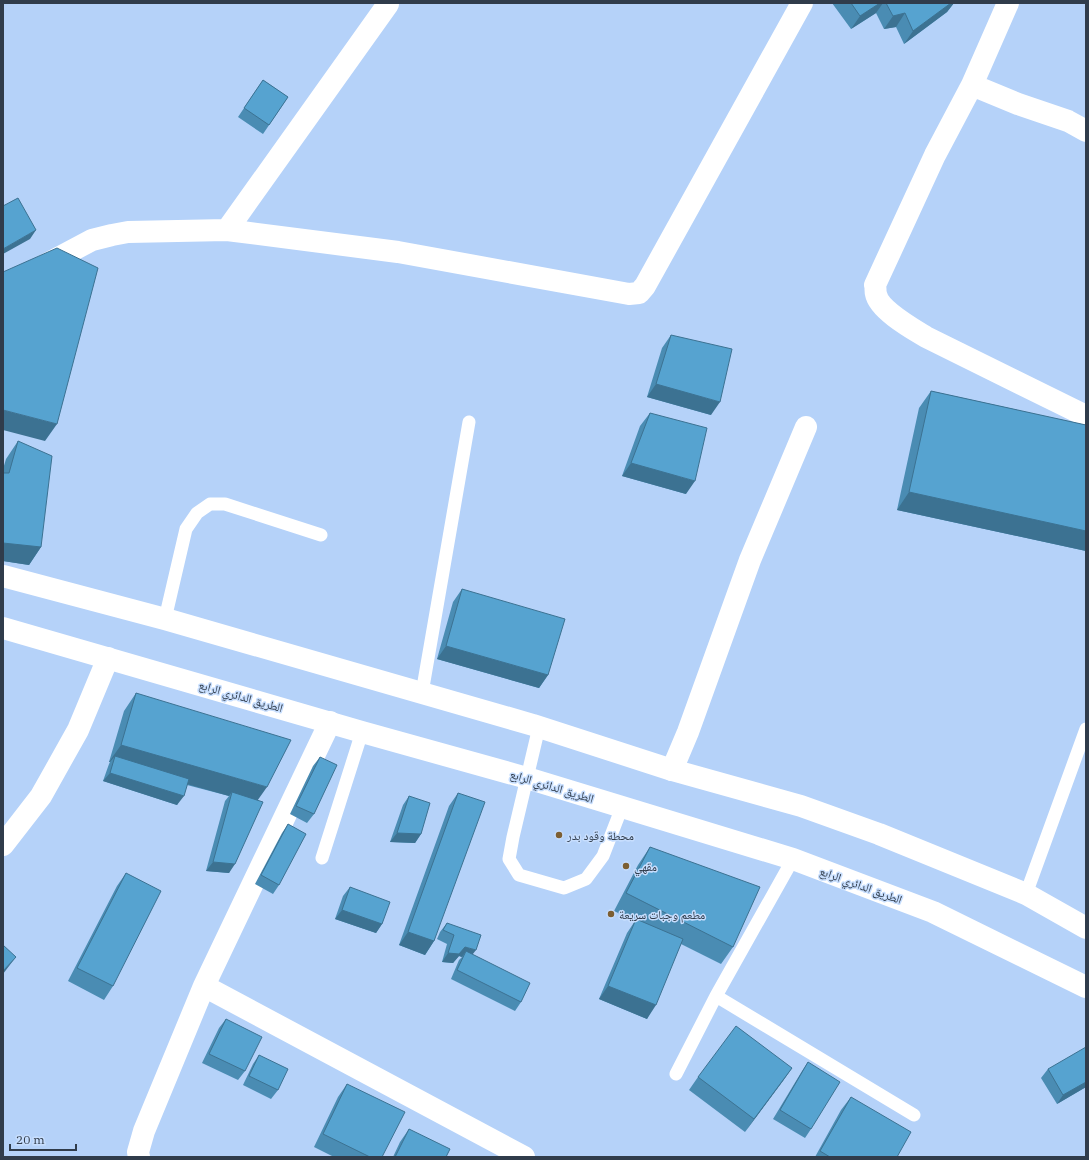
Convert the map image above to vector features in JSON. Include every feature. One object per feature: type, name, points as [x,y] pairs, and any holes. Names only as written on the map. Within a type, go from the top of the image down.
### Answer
[{"type":"street","points":[[3,284],[28,274],[92,240],[112,235],[128,232],[227,230],[398,252],[629,294],[639,292],[648,279],[802,3]]},
{"type":"street","points":[[1008,3],[972,85],[935,155],[876,285],[876,295],[883,306],[903,323],[926,337],[1086,416]]},
{"type":"street","points":[[227,230],[388,4]]},
{"type":"street","points":[[972,85],[1018,104],[1068,121],[1086,131]]},
{"type":"street","points":[[672,770],[688,732],[750,560],[806,427]]},
{"type":"street","points":[[3,576],[165,618],[539,727],[672,770],[808,809],[879,834],[1026,894],[1086,928]]},
{"type":"street","name":"الطريق الدائري الرابع","points":[[3,628],[527,778],[793,859],[933,912],[1086,987]]},
{"type":"street","points":[[4,841],[41,796],[78,730],[108,658]]},
{"type":"street","points":[[139,1157],[138,1152],[144,1131],[204,986],[330,722]]},
{"type":"street","points":[[204,986],[524,1157]]},
{"type":"lane","points":[[422,693],[469,422]]},
{"type":"lane","points":[[165,618],[186,529],[197,513],[210,504],[225,504],[321,535]]},
{"type":"lane","points":[[539,727],[512,837],[509,860],[519,874],[564,888],[586,879],[602,856],[622,807]]},
{"type":"lane","points":[[1026,894],[1086,729]]},
{"type":"lane","points":[[322,858],[362,732]]},
{"type":"lane","points":[[676,1074],[716,996],[793,859]]},
{"type":"lane","points":[[716,996],[914,1115]]},
{"type":"building","points":[[851,3],[880,3],[860,16]]},
{"type":"building","points":[[886,3],[951,3],[913,31],[905,13],[893,16]]},
{"type":"building","points":[[263,80],[288,97],[269,125],[244,108]]},
{"type":"building","points":[[18,198],[36,230],[3,249],[3,206]]},
{"type":"building","points":[[57,248],[98,268],[57,424],[3,410],[3,272]]},
{"type":"building","points":[[671,335],[732,349],[720,402],[656,384]]},
{"type":"building","points":[[931,391],[1086,425],[1086,531],[909,492]]},
{"type":"building","points":[[650,413],[707,428],[695,481],[631,463]]},
{"type":"building","points":[[18,441],[52,456],[41,547],[3,543],[3,473],[9,473]]},
{"type":"building","points":[[462,589],[565,619],[548,675],[446,646]]},
{"type":"building","points":[[136,693],[291,740],[267,787],[121,745]]},
{"type":"building","points":[[115,756],[189,779],[184,796],[110,773]]},
{"type":"building","points":[[320,757],[337,765],[314,814],[296,806]]},
{"type":"building","points":[[232,792],[263,802],[235,864],[213,862]]},
{"type":"building","points":[[458,793],[485,802],[434,941],[408,932]]},
{"type":"building","points":[[409,796],[430,803],[421,834],[397,833]]},
{"type":"building","points":[[288,824],[306,834],[279,885],[261,875]]},
{"type":"building","points":[[650,847],[760,887],[733,947],[626,893]]},
{"type":"building","points":[[126,873],[161,891],[113,986],[77,968]]},
{"type":"building","points":[[350,887],[390,902],[382,924],[342,910]]},
{"type":"building","points":[[636,919],[683,939],[656,1005],[608,986]]},
{"type":"building","points":[[447,923],[481,935],[476,950],[465,947],[459,954],[448,953],[454,935],[443,930]]},
{"type":"building","points":[[3,945],[16,957],[3,971]]},
{"type":"building","points":[[466,951],[530,983],[521,1002],[457,970]]},
{"type":"building","points":[[226,1019],[262,1037],[245,1071],[209,1054]]},
{"type":"building","points":[[736,1026],[792,1068],[754,1119],[698,1077]]},
{"type":"building","points":[[1086,1047],[1086,1082],[1063,1095],[1048,1069]]},
{"type":"building","points":[[259,1055],[288,1069],[278,1090],[249,1076]]},
{"type":"building","points":[[808,1062],[840,1082],[811,1129],[780,1110]]},
{"type":"building","points":[[347,1084],[405,1112],[382,1157],[370,1157],[323,1134]]},
{"type":"building","points":[[851,1097],[911,1132],[897,1157],[830,1157],[820,1151]]},
{"type":"building","points":[[409,1129],[450,1149],[446,1157],[395,1157]]},
{"type":"place","name":"محطة وقود بدر","points":[[559,835]]},
{"type":"place","name":"مقهي","points":[[626,866]]},
{"type":"place","name":"مطعم وجبات سريعة","points":[[611,914]]}]
